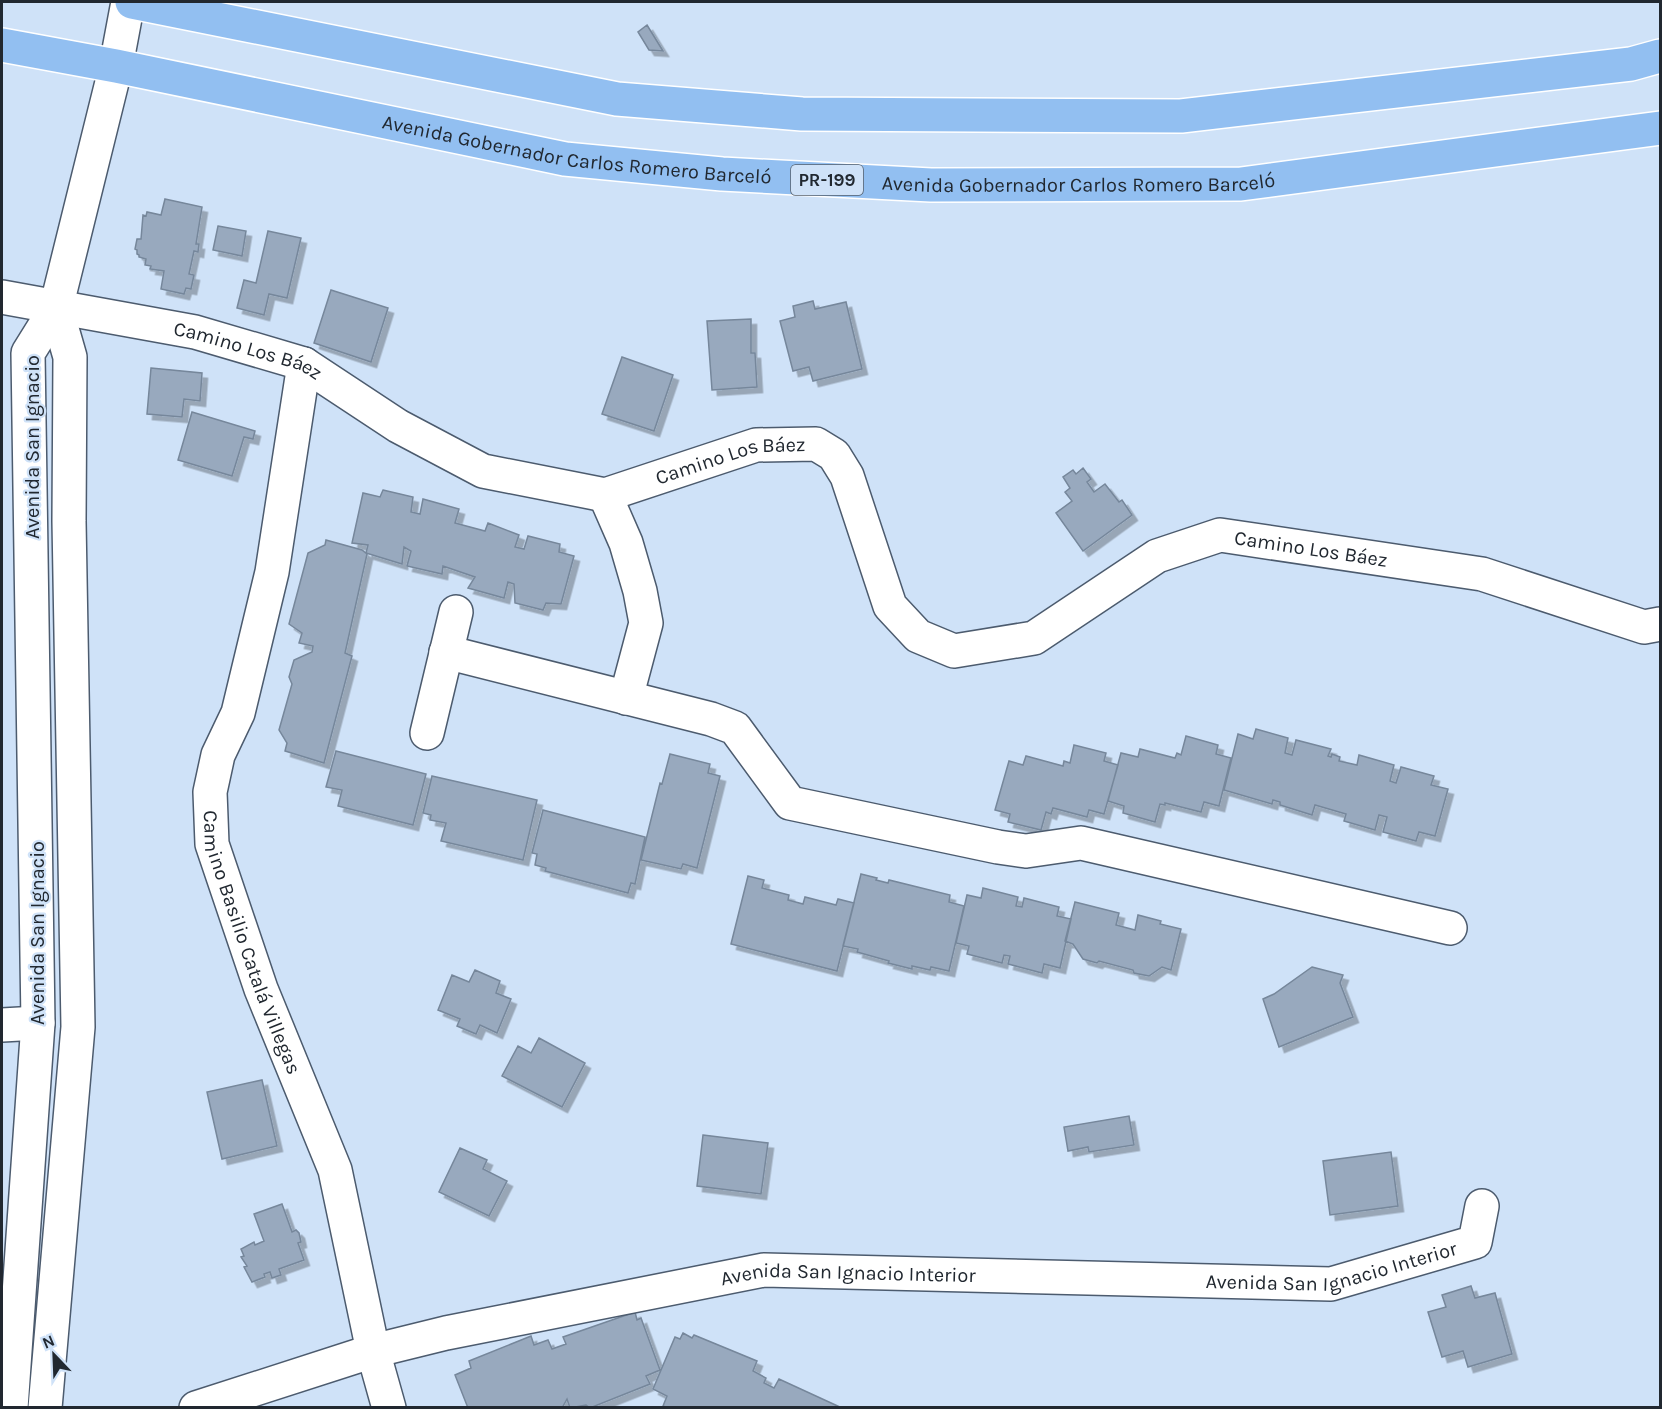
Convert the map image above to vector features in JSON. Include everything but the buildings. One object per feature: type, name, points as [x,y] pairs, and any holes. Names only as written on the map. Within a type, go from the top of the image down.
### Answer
[{"type":"main road","points":[[130,2],[616,99],[802,114],[1181,116],[1630,64],[1660,56]]},
{"type":"main road","name":"Avenida Gobernador Carlos Romero Barceló","points":[[2,45],[116,66],[565,159],[722,174],[931,185],[1241,184],[1660,128]]},
{"type":"street","points":[[56,308],[130,2]]},
{"type":"street","name":"Camino Los Báez","points":[[2,297],[195,332],[304,364],[398,426],[483,471],[605,495],[756,445],[816,444],[834,455],[848,476],[890,606],[918,636],[954,651],[1034,638],[1157,556],[1220,535],[1482,574],[1644,627],[1660,624]]},
{"type":"street","name":"Avenida San Ignacio","points":[[11,1407],[38,1023],[28,353],[56,308]]},
{"type":"street","name":"Avenida San Ignacio","points":[[45,1407],[78,1027],[69,521],[70,357],[56,308]]},
{"type":"street","name":"Camino Basilio Catalá Villegas","points":[[304,364],[272,572],[238,712],[218,755],[210,792],[212,844],[261,989],[335,1170],[373,1351],[389,1407]]},
{"type":"street","points":[[605,495],[626,543],[646,622],[626,698]]},
{"type":"street","points":[[427,733],[456,612]]},
{"type":"street","points":[[446,652],[711,719],[735,728],[789,803],[1026,851],[1081,843],[1450,928]]},
{"type":"street","points":[[2,1025],[38,1023]]},
{"type":"street","name":"Avenida San Ignacio Interior","points":[[196,1407],[373,1351],[446,1333],[764,1270],[1330,1284],[1475,1242],[1482,1206]]}]
